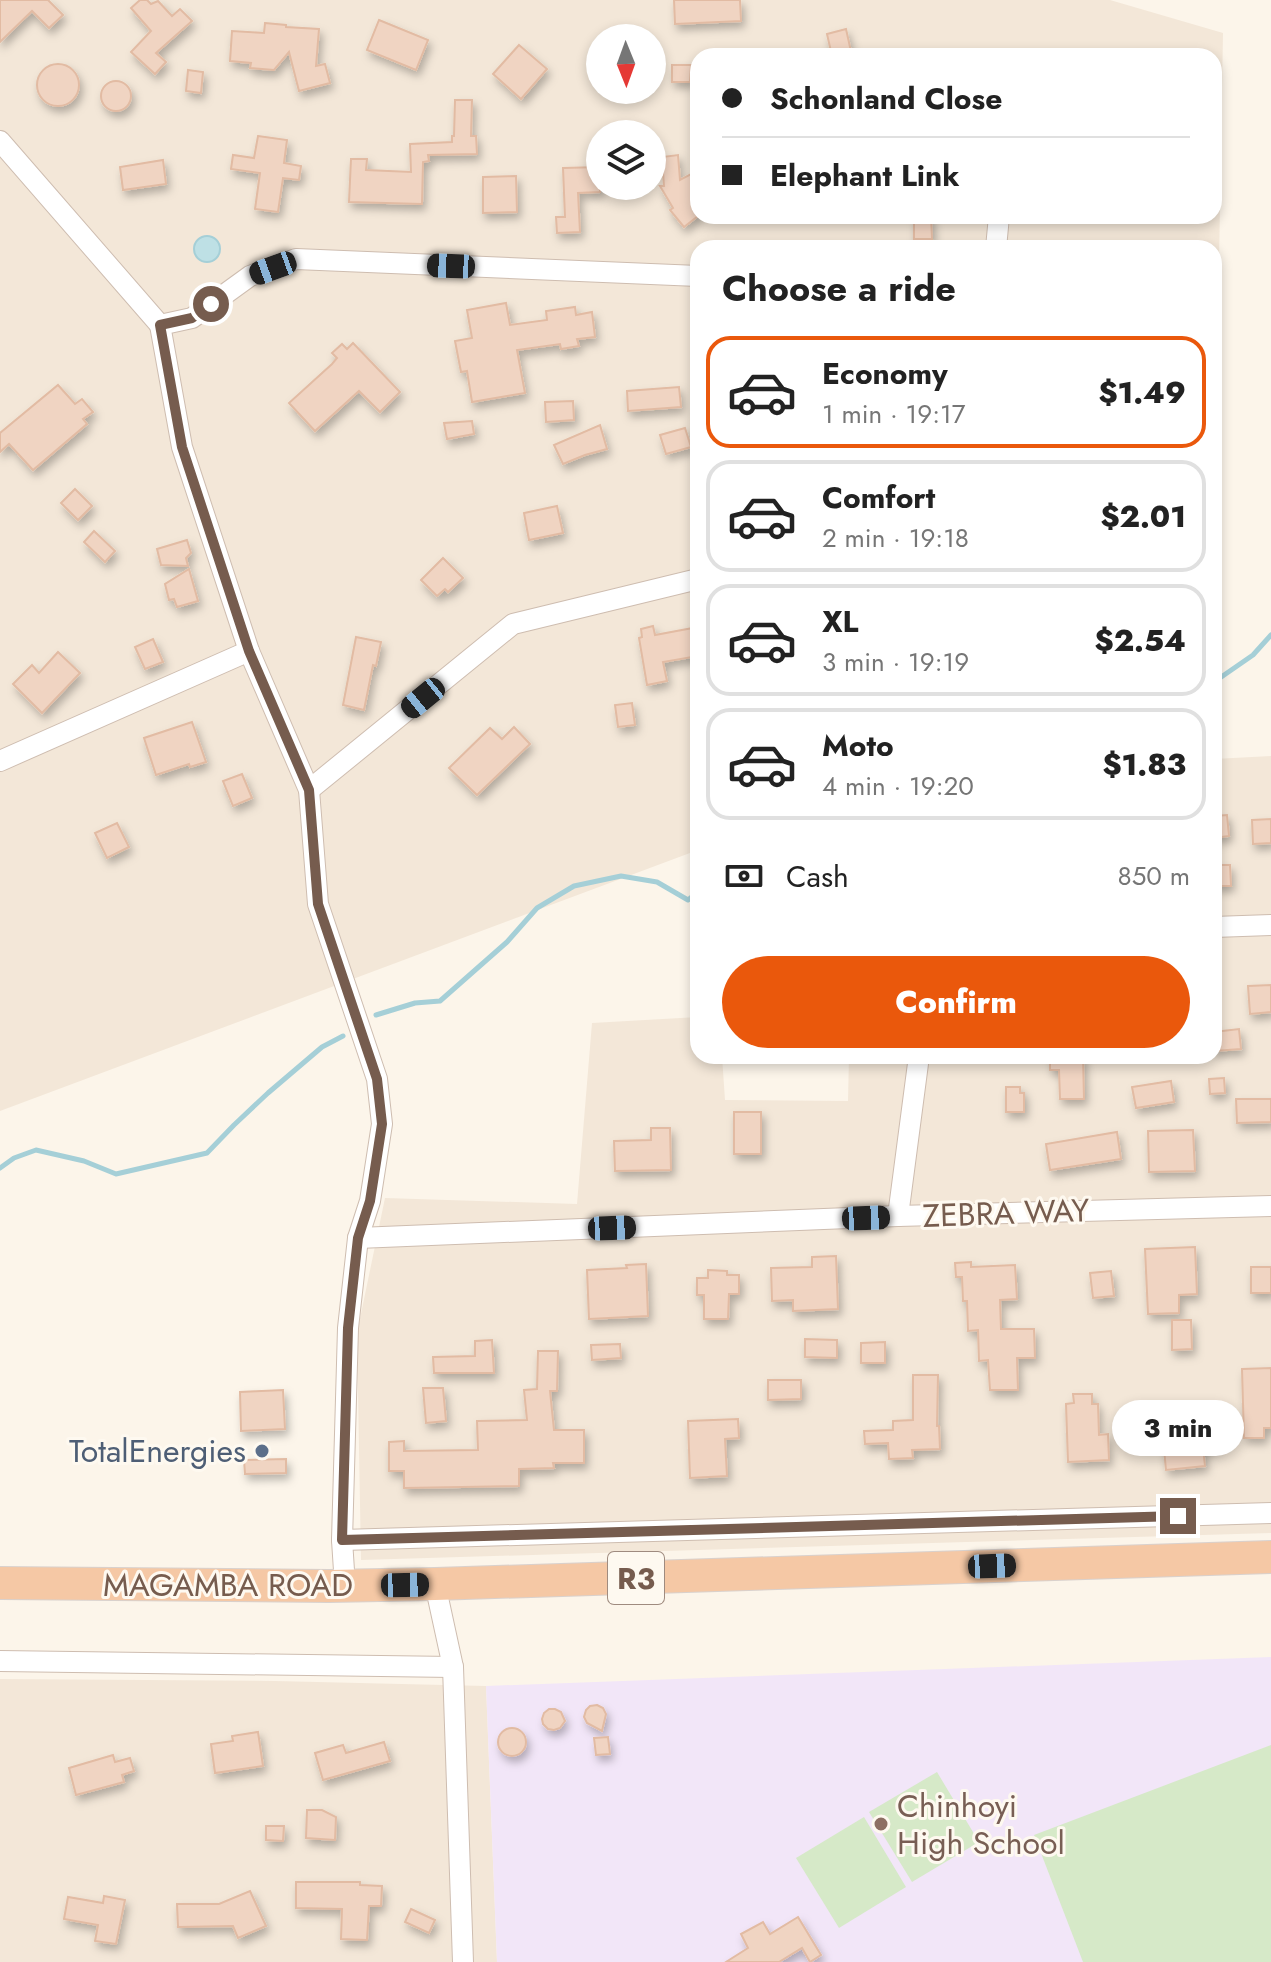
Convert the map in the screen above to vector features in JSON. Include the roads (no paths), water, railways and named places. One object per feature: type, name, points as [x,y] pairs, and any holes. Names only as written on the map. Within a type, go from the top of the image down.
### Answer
[{"type":"highway","name":"MAGAMBA ROAD","points":[[0,1583],[345,1586],[1271,1557]]},
{"type":"street","points":[[0,141],[160,325],[182,447],[249,651],[309,790],[318,904],[377,1079],[382,1124],[370,1201],[358,1238],[348,1328],[342,1540],[345,1586]]},
{"type":"street","points":[[160,325],[192,318],[250,276],[296,259],[690,276]]},
{"type":"street","points":[[309,790],[513,624],[690,581]]},
{"type":"street","points":[[4,754],[249,651]]},
{"type":"street","points":[[1222,927],[1271,925]]},
{"type":"street","points":[[898,1216],[918,1064]]},
{"type":"street","name":"ZEBRA WAY","points":[[358,1238],[898,1216],[1271,1206]]},
{"type":"street","points":[[342,1540],[1271,1513]]},
{"type":"street","points":[[435,1584],[453,1667],[463,1962]]},
{"type":"street","points":[[0,1661],[453,1667]]},
{"type":"water","points":[[207,236],[216,240],[220,249],[216,258],[207,262],[198,258],[194,249],[198,240]]},
{"type":"waterway","points":[[1222,676],[1253,655],[1271,635]]},
{"type":"waterway","points":[[376,1015],[415,1003],[440,1001],[507,942],[537,908],[574,886],[621,876],[657,882],[690,898]]},
{"type":"waterway","points":[[0,1168],[14,1158],[36,1150],[84,1161],[116,1174],[207,1153],[268,1093],[322,1047],[343,1036]]},
{"type":"place","name":"TotalEnergies","points":[[262,1451]]},
{"type":"place","name":"Chinhoyi High School","points":[[881,1824]]}]
